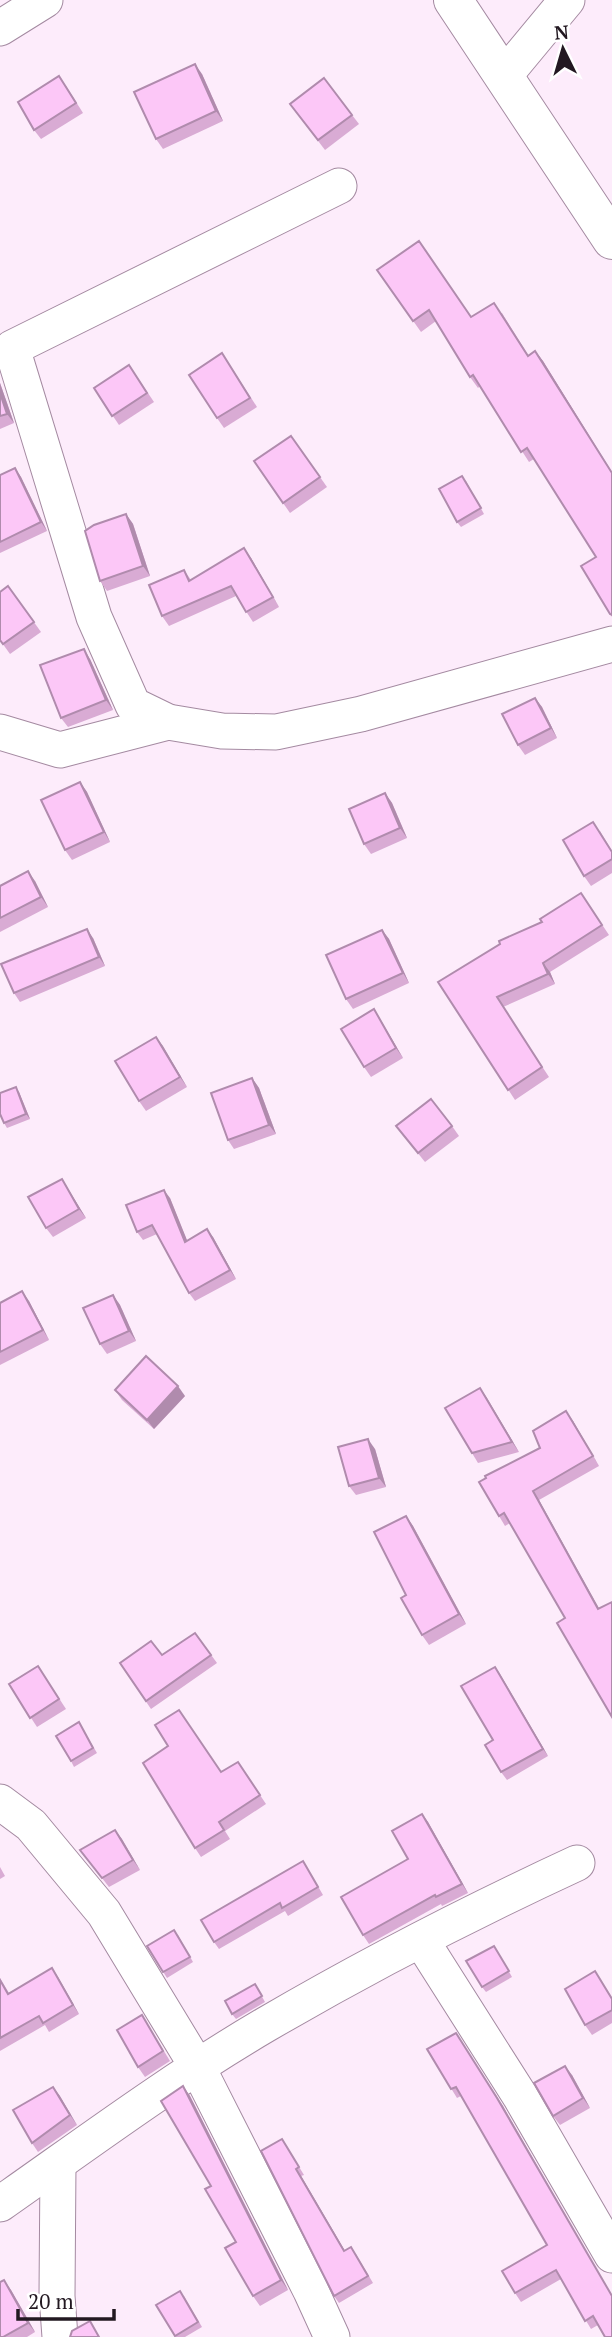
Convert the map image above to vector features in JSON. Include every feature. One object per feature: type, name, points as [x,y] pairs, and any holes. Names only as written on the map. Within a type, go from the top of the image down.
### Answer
[{"type":"main road","points":[[453,0],[612,240]]},
{"type":"street","points":[[0,28],[45,0]]},
{"type":"street","points":[[504,76],[567,0]]},
{"type":"street","points":[[339,186],[12,348],[94,617],[133,705],[168,722],[222,731],[275,732],[360,714],[612,644]]},
{"type":"street","points":[[0,732],[60,750],[168,722]]},
{"type":"street","points":[[0,1802],[31,1825],[104,1913],[198,2068],[332,2337]]},
{"type":"street","points":[[0,2204],[265,2025],[421,1940],[577,1863]]},
{"type":"street","points":[[421,1940],[520,2096],[612,2255]]},
{"type":"street","points":[[58,2164],[57,2297],[60,2337]]},
{"type":"building","points":[[195,64],[216,111],[156,139],[134,92]]},
{"type":"building","points":[[59,76],[76,103],[34,130],[18,102]]},
{"type":"building","points":[[324,78],[352,115],[318,140],[290,104]]},
{"type":"building","points":[[419,241],[471,317],[494,303],[528,356],[535,351],[612,473],[612,615],[581,566],[596,557],[527,448],[521,452],[429,310],[413,321],[377,270]]},
{"type":"building","points":[[222,353],[250,398],[217,418],[189,375]]},
{"type":"building","points":[[129,365],[147,393],[112,416],[94,388]]},
{"type":"building","points":[[0,393],[7,414],[0,416]]},
{"type":"building","points":[[291,436],[320,477],[283,503],[254,461]]},
{"type":"building","points":[[15,468],[41,522],[0,542],[0,475]]},
{"type":"building","points":[[462,476],[481,508],[457,522],[439,489]]},
{"type":"building","points":[[126,514],[143,566],[100,581],[85,531]]},
{"type":"building","points":[[244,548],[273,597],[246,612],[231,586],[162,616],[149,585],[184,570],[189,581]]},
{"type":"building","points":[[8,586],[34,622],[3,644],[0,640],[0,592]]},
{"type":"building","points":[[84,649],[106,700],[61,718],[40,665]]},
{"type":"building","points":[[535,698],[551,728],[518,745],[502,714]]},
{"type":"building","points":[[80,782],[104,832],[65,850],[41,800]]},
{"type":"building","points":[[385,793],[400,828],[364,844],[349,809]]},
{"type":"building","points":[[593,822],[612,852],[612,859],[584,876],[563,840]]},
{"type":"building","points":[[28,871],[41,897],[0,918],[0,886]]},
{"type":"building","points":[[581,893],[602,925],[543,963],[548,974],[497,997],[542,1067],[508,1090],[438,982],[500,944],[499,941],[542,922],[540,919]]},
{"type":"building","points":[[87,929],[99,957],[14,993],[1,964]]},
{"type":"building","points":[[382,930],[403,973],[346,999],[326,955]]},
{"type":"building","points":[[374,1009],[396,1048],[364,1067],[341,1029]]},
{"type":"building","points":[[156,1037],[180,1077],[139,1101],[115,1061]]},
{"type":"building","points":[[252,1078],[269,1125],[228,1140],[211,1093]]},
{"type":"building","points":[[16,1087],[26,1114],[4,1123],[0,1114],[0,1093]]},
{"type":"building","points":[[431,1099],[452,1126],[418,1153],[396,1126]]},
{"type":"building","points":[[62,1179],[79,1209],[46,1228],[28,1197]]},
{"type":"building","points":[[164,1190],[185,1242],[207,1229],[230,1270],[189,1293],[152,1225],[137,1232],[126,1205]]},
{"type":"building","points":[[22,1291],[43,1330],[0,1352],[0,1303]]},
{"type":"building","points":[[113,1295],[129,1331],[100,1344],[83,1308]]},
{"type":"building","points":[[146,1356],[178,1386],[147,1420],[115,1390]]},
{"type":"building","points":[[480,1388],[512,1442],[472,1453],[445,1408]]},
{"type":"building","points":[[566,1411],[593,1456],[533,1491],[598,1609],[612,1602],[612,1717],[557,1623],[565,1618],[504,1513],[499,1516],[479,1482],[486,1478],[485,1476],[540,1448],[533,1431]]},
{"type":"building","points":[[368,1439],[379,1478],[349,1486],[338,1447]]},
{"type":"building","points":[[406,1516],[459,1614],[422,1635],[401,1598],[406,1595],[374,1532]]},
{"type":"building","points":[[195,1633],[211,1655],[146,1701],[120,1663],[151,1641],[162,1655]]},
{"type":"building","points":[[38,1666],[59,1699],[30,1718],[9,1684]]},
{"type":"building","points":[[495,1667],[543,1749],[501,1772],[485,1745],[493,1740],[461,1686]]},
{"type":"building","points":[[179,1710],[221,1772],[238,1762],[260,1795],[219,1822],[224,1830],[195,1848],[143,1763],[168,1746],[155,1725]]},
{"type":"building","points":[[79,1722],[93,1748],[71,1761],[56,1736]]},
{"type":"building","points":[[422,1814],[462,1884],[436,1897],[435,1895],[363,1935],[341,1897],[408,1859],[392,1831]]},
{"type":"building","points":[[115,1830],[133,1860],[102,1878],[80,1850]]},
{"type":"building","points":[[303,1861],[318,1887],[282,1908],[280,1903],[214,1942],[201,1920]]},
{"type":"building","points":[[174,1930],[190,1957],[163,1972],[147,1946]]},
{"type":"building","points":[[494,1946],[509,1971],[482,1987],[466,1961]]},
{"type":"building","points":[[52,1968],[73,2005],[43,2023],[39,2016],[0,2038],[0,1980],[8,1994]]},
{"type":"building","points":[[595,1971],[612,1999],[612,2010],[585,2025],[565,1989]]},
{"type":"building","points":[[255,1984],[262,1996],[232,2014],[225,2001]]},
{"type":"building","points":[[142,2015],[163,2051],[138,2067],[117,2030]]},
{"type":"building","points":[[456,2033],[497,2098],[612,2296],[612,2337],[605,2337],[593,2316],[585,2321],[556,2270],[515,2293],[502,2271],[547,2245],[456,2087],[451,2089],[427,2049]]},
{"type":"building","points":[[565,2066],[583,2098],[553,2116],[534,2083]]},
{"type":"building","points":[[183,2086],[281,2280],[253,2296],[225,2248],[236,2242],[205,2189],[211,2186],[161,2101]]},
{"type":"building","points":[[53,2087],[70,2115],[32,2143],[13,2110]]},
{"type":"building","points":[[282,2139],[299,2167],[296,2169],[344,2251],[351,2247],[368,2276],[334,2296],[261,2151]]},
{"type":"building","points":[[4,2280],[28,2323],[0,2337],[0,2282]]},
{"type":"building","points":[[180,2291],[198,2322],[175,2336],[156,2305]]},
{"type":"building","points":[[90,2321],[99,2337],[70,2337],[72,2331]]}]
